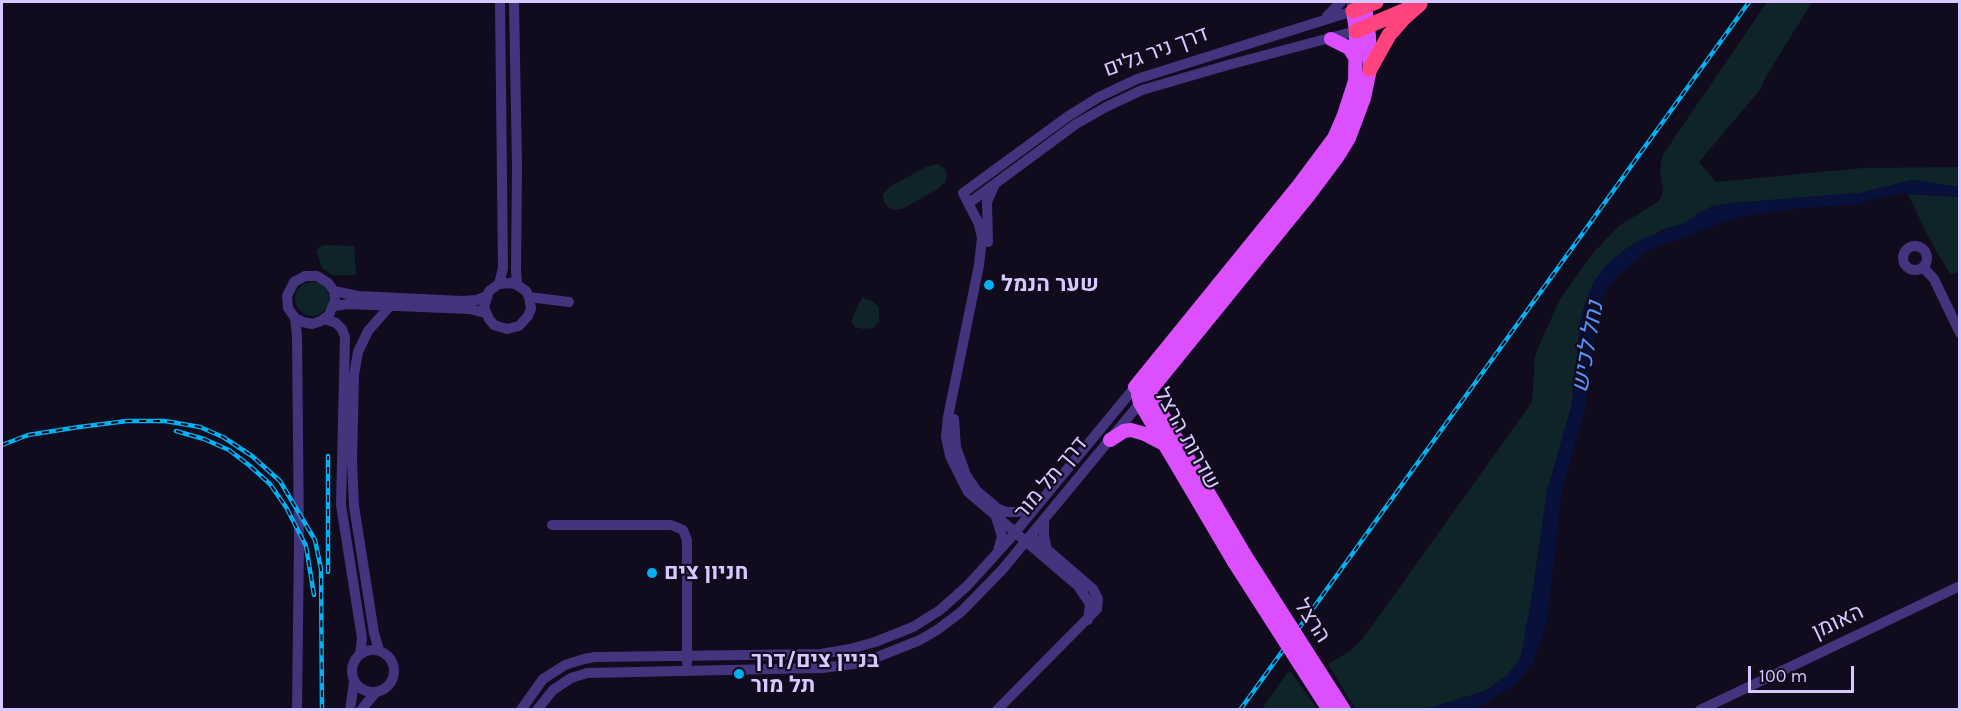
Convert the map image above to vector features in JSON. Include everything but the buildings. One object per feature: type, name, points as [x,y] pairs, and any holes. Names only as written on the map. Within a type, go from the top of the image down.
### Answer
[{"type":"highway","name":"דרך ניר גלים","points":[[1362,29],[1423,3]]},
{"type":"highway","points":[[1370,69],[1389,35],[1403,19],[1423,3]]},
{"type":"main road","name":"דרך תל מור","points":[[1141,394],[1309,195],[1338,156],[1357,119],[1370,69],[1358,4]]},
{"type":"main road","name":"דרך תל מור","points":[[1141,394],[1329,146],[1351,96],[1362,29]]},
{"type":"main road","points":[[1331,39],[1349,48],[1356,59]]},
{"type":"main road","name":"שדרות הרצל","points":[[1141,394],[1165,445],[1240,559]]},
{"type":"main road","name":"שדרות הרצל","points":[[1141,394],[1240,559]]},
{"type":"main road","points":[[1110,440],[1124,431],[1131,430],[1145,434],[1165,445]]},
{"type":"main road","name":"הרצל","points":[[1240,559],[1329,710]]},
{"type":"main road","name":"הרצל","points":[[1240,559],[1344,710]]},
{"type":"street","points":[[334,291],[358,296],[463,301],[477,300],[486,296],[499,284],[503,262],[500,2]]},
{"type":"street","points":[[514,2],[518,285]]},
{"type":"street","name":"דרך ניר גלים","points":[[969,196],[1067,117],[1099,97],[1137,80],[1322,21],[1358,4]]},
{"type":"street","name":"דרך ניר גלים","points":[[969,196],[996,184],[1076,124],[1106,106],[1142,90],[1228,64],[1331,39],[1362,29]]},
{"type":"street","points":[[996,184],[987,202],[989,236],[987,253],[953,426],[958,457],[970,483],[997,512],[1002,537],[997,553]]},
{"type":"street","points":[[969,196],[987,222]]},
{"type":"street","points":[[969,196],[982,238],[979,265],[948,417],[946,437],[950,456],[968,492],[997,512],[1093,589],[1098,599],[1097,609],[1088,620],[997,710]]},
{"type":"street","points":[[1923,267],[1934,279],[1959,333]]},
{"type":"street","points":[[303,710],[301,669],[304,332],[312,324],[325,319],[334,306],[334,291],[328,283],[317,276],[309,275],[297,279],[290,288],[287,300],[288,308],[295,318],[312,324]]},
{"type":"street","points":[[334,306],[470,309],[485,313],[494,325],[501,328],[513,328],[524,322],[528,316],[531,309],[529,297],[526,291],[518,285],[499,284]]},
{"type":"street","points":[[485,313],[486,296]]},
{"type":"street","points":[[529,297],[569,302]]},
{"type":"street","points":[[361,710],[376,692],[388,686],[394,673],[391,660],[379,650],[374,633],[354,506],[352,461],[354,375],[358,352],[368,331],[389,307]]},
{"type":"street","points":[[295,318],[298,482],[297,710]]},
{"type":"street","points":[[325,319],[336,323],[342,329],[345,337],[341,505],[362,638],[360,654]]},
{"type":"street","name":"דרך תל מור","points":[[537,710],[553,690],[578,675],[596,672],[822,669],[854,664],[880,656],[937,630],[969,604],[1013,558],[1110,440],[1141,394]]},
{"type":"street","name":"דרך תל מור","points":[[521,710],[543,679],[565,665],[595,657],[822,654],[850,650],[914,627],[935,614],[967,586],[1041,501],[1141,394]]},
{"type":"street","points":[[997,512],[1019,512],[1041,501]]},
{"type":"street","points":[[1044,519],[1045,552]]},
{"type":"street","points":[[552,525],[671,525],[683,530],[687,540],[687,671]]},
{"type":"street","points":[[1013,558],[1045,552]]},
{"type":"street","name":"האומן","points":[[1700,710],[1959,586]]},
{"type":"street","points":[[350,710],[354,682],[352,668],[355,659],[369,650],[379,650]]},
{"type":"street","points":[[354,682],[364,690],[376,692]]},
{"type":"green space","points":[[1767,2],[1812,2],[1759,91],[1699,162],[1716,182],[1863,168],[1959,167],[1959,187],[1912,180],[1860,193],[1732,203],[1713,206],[1683,224],[1660,230],[1585,304],[1580,323],[1572,404],[1547,492],[1527,631],[1516,665],[1507,675],[1485,691],[1426,709],[1356,710],[1328,664],[1349,652],[1364,637],[1532,402],[1535,355],[1560,299],[1593,253],[1619,226],[1661,198],[1663,191],[1660,169],[1662,156]]},
{"type":"green space","points":[[938,164],[946,170],[947,176],[945,182],[936,190],[902,209],[893,210],[884,202],[883,195],[889,187],[926,167]]},
{"type":"green space","points":[[1908,194],[1959,197],[1959,272],[1950,274],[1929,238]]},
{"type":"green space","points":[[325,245],[354,246],[356,275],[332,275],[322,268],[316,251]]},
{"type":"green space","points":[[312,282],[324,287],[329,299],[324,311],[312,316],[300,311],[295,299],[300,287]]},
{"type":"green space","points":[[862,297],[874,302],[879,308],[879,322],[873,328],[855,327],[851,322]]},
{"type":"green space","points":[[1291,672],[1317,709],[1262,709],[1287,673]]},
{"type":"water","name":"נחל לכיש","points":[[1912,180],[1959,187],[1959,197],[1901,193],[1856,204],[1791,209],[1735,218],[1649,250],[1616,277],[1606,290],[1599,305],[1586,404],[1562,492],[1546,626],[1533,663],[1515,685],[1483,705],[1472,709],[1426,709],[1485,691],[1507,675],[1521,655],[1538,562],[1547,492],[1572,404],[1580,323],[1594,281],[1606,265],[1642,239],[1683,224],[1713,206],[1860,193]]},
{"type":"railway","points":[[1240,710],[1749,2]]},
{"type":"railway","points":[[2,445],[28,435],[79,427],[127,421],[165,421],[200,427],[223,437],[252,456],[280,481],[315,540],[321,569],[322,710]]},
{"type":"railway","points":[[176,431],[204,439],[229,450],[270,484],[286,507],[306,546],[314,595]]},
{"type":"railway","points":[[328,456],[328,572]]},
{"type":"place","name":"שער הנמל","points":[[989,285]]},
{"type":"place","name":"חניון צים","points":[[652,573]]},
{"type":"place","name":"בניין צים/דרך תל מור","points":[[739,674]]}]
